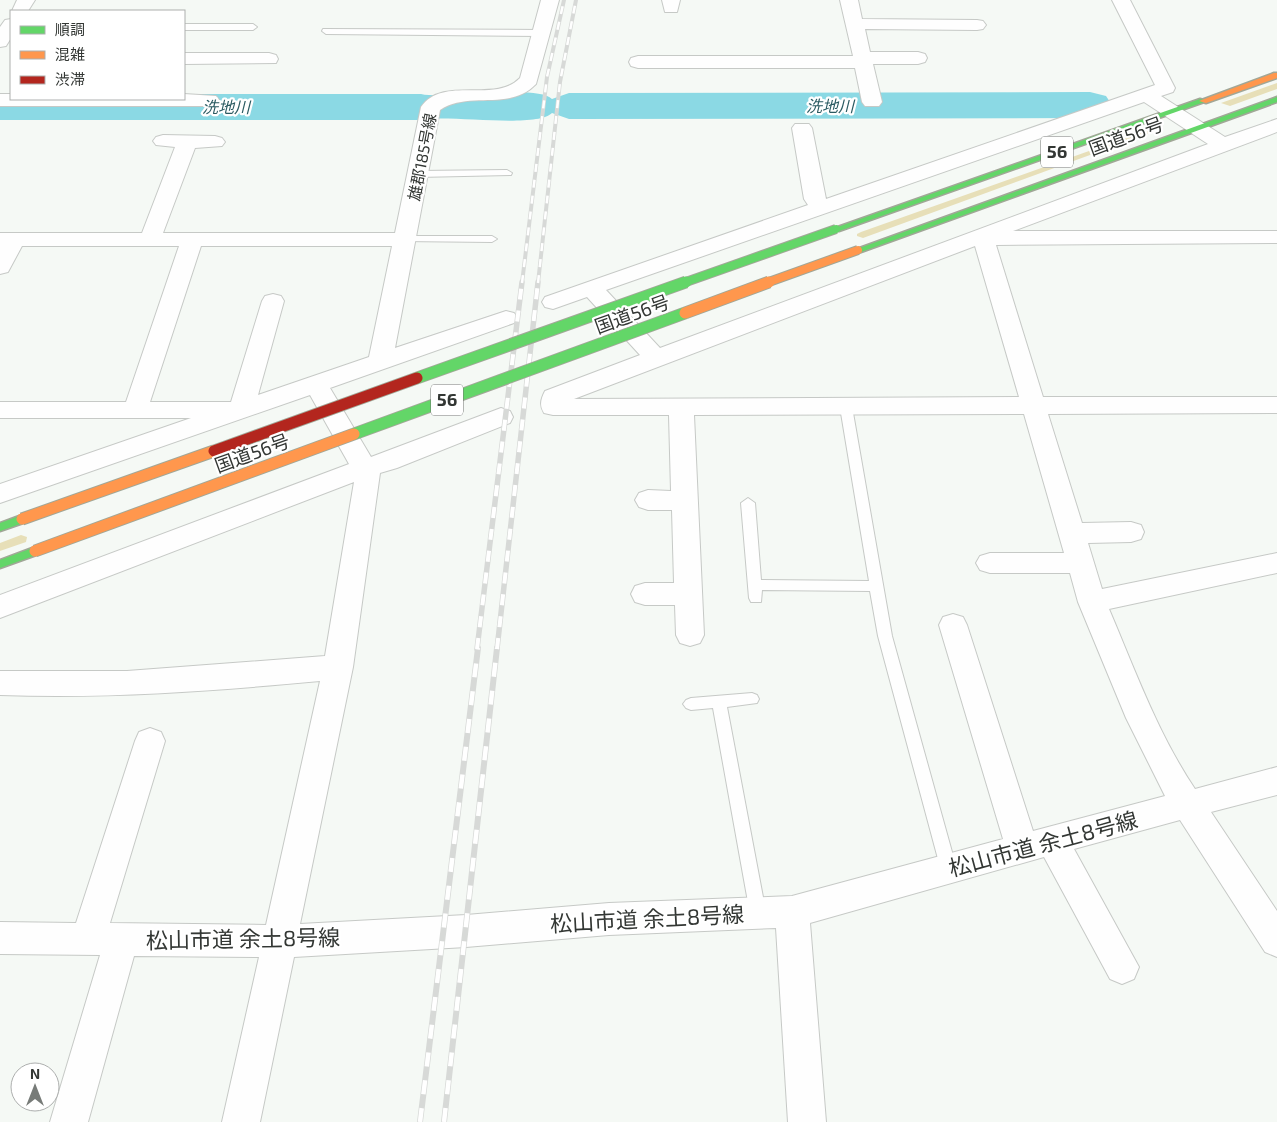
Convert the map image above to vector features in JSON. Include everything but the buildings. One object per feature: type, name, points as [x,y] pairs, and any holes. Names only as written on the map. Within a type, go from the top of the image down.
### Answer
[{"type":"highway","name":"国道56号","points":[[0,527],[836,229],[1277,75]]},
{"type":"highway","name":"国道56号","points":[[0,564],[858,250],[1277,100]]},
{"type":"street","name":"雄郡185号線","points":[[380,363],[431,107],[446,99],[505,94],[521,89],[530,80],[550,0]]},
{"type":"street","points":[[848,0],[872,102]]},
{"type":"street","points":[[553,302],[1166,88],[1121,0]]},
{"type":"street","points":[[854,24],[977,25]]},
{"type":"street","points":[[185,59],[227,53],[269,59]]},
{"type":"street","points":[[638,62],[918,58]]},
{"type":"street","points":[[1146,95],[1224,145]]},
{"type":"street","points":[[0,100],[210,100]]},
{"type":"street","points":[[1277,125],[984,237],[554,397],[553,408],[1277,405]]},
{"type":"street","points":[[802,128],[814,198],[823,208]]},
{"type":"street","points":[[163,141],[215,142]]},
{"type":"street","points":[[150,240],[187,142]]},
{"type":"street","points":[[984,237],[1277,237]]},
{"type":"street","points":[[984,237],[1092,602],[1153,744],[1188,805],[1277,941]]},
{"type":"street","points":[[0,267],[7,240],[405,239]]},
{"type":"street","points":[[135,410],[192,240]]},
{"type":"street","points":[[591,288],[656,358]]},
{"type":"street","points":[[241,410],[273,301]]},
{"type":"street","points":[[0,494],[506,318]]},
{"type":"street","points":[[241,1122],[338,667],[368,475],[316,385]]},
{"type":"street","points":[[681,408],[690,635]]},
{"type":"street","points":[[0,410],[241,410]]},
{"type":"street","points":[[0,607],[364,468],[388,462],[501,416]]},
{"type":"street","points":[[648,500],[684,501]]},
{"type":"street","points":[[1072,533],[1131,532]]},
{"type":"street","points":[[990,563],[1080,563]]},
{"type":"street","points":[[1092,602],[1277,563]]},
{"type":"street","points":[[645,594],[688,594]]},
{"type":"street","points":[[953,625],[1037,844],[1122,967]]},
{"type":"street","points":[[0,683],[31,685],[194,680],[338,667]]},
{"type":"street","points":[[69,1122],[104,940],[150,741]]},
{"type":"street","name":"松山市道 余土8号線","points":[[0,938],[281,941],[466,931],[609,919],[775,913],[949,870],[1037,844],[1277,781]]},
{"type":"street","points":[[775,913],[807,1122]]},
{"type":"lane","points":[[185,27],[253,27]]},
{"type":"lane","points":[[326,31],[542,33]]},
{"type":"lane","points":[[418,174],[507,172]]},
{"type":"lane","points":[[405,239],[492,240]]},
{"type":"lane","points":[[846,407],[885,636],[949,870]]},
{"type":"lane","points":[[748,503],[755,592],[876,586]]},
{"type":"lane","points":[[691,704],[752,699]]},
{"type":"lane","points":[[719,702],[775,913]]},
{"type":"shaded area","points":[[1277,83],[1277,89],[1230,106],[1221,103]]},
{"type":"shaded area","points":[[1148,130],[1153,132],[863,238],[857,236],[861,232]]},
{"type":"shaded area","points":[[21,535],[27,537],[26,542],[0,551],[0,543]]},
{"type":"waterway","name":"洗地川","points":[[569,106],[1090,105]]},
{"type":"waterway","name":"洗地川","points":[[449,107],[534,106]]},
{"type":"waterway","name":"洗地川","points":[[0,107],[421,107]]},
{"type":"railway","points":[[522,283],[547,77],[564,0]]},
{"type":"railway","points":[[538,283],[560,82],[576,0]]},
{"type":"railway","points":[[477,649],[522,282]]},
{"type":"railway","points":[[497,649],[538,282]]},
{"type":"railway","points":[[420,1122],[478,648]]},
{"type":"railway","points":[[444,1122],[497,648]]},
{"type":"traffic: fast","points":[[858,250],[1277,99]]},
{"type":"traffic: fast","points":[[836,229],[1203,101]]},
{"type":"traffic: fast","points":[[417,378],[836,229]]},
{"type":"traffic: fast","points":[[354,434],[685,313]]},
{"type":"traffic: fast","points":[[0,527],[22,519]]},
{"type":"traffic: fast","points":[[0,564],[35,551]]},
{"type":"traffic: slow","points":[[1203,101],[1277,75]]},
{"type":"traffic: slow","points":[[685,313],[858,250]]},
{"type":"traffic: slow","points":[[35,551],[354,434]]},
{"type":"traffic: slow","points":[[22,519],[214,451]]},
{"type":"traffic: jam","points":[[214,451],[417,378]]}]
